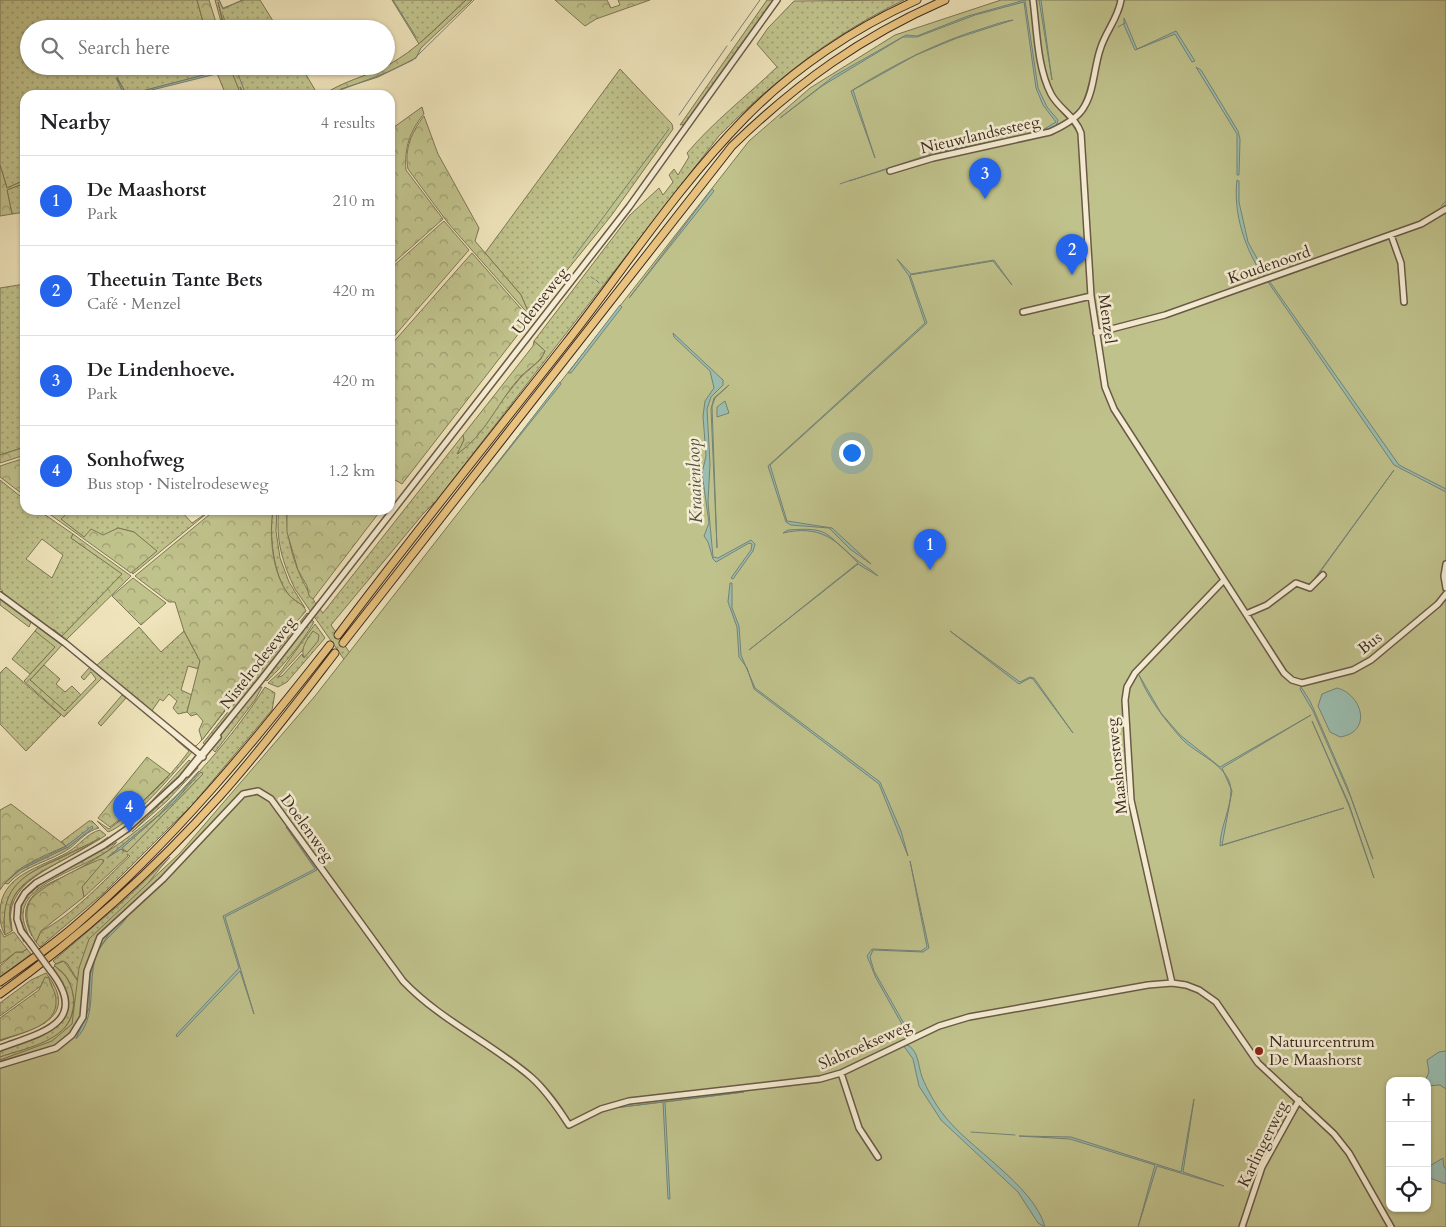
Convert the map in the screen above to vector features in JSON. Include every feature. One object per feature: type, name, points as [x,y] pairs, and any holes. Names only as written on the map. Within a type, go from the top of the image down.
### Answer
[{"type":"highway","points":[[338,635],[605,294],[698,170],[723,141],[763,101],[804,66],[863,28],[917,0]]},
{"type":"highway","points":[[343,643],[732,146],[788,94],[834,59],[893,24],[945,0]]},
{"type":"highway","points":[[0,982],[76,926],[161,846],[228,772],[330,645]]},
{"type":"highway","points":[[0,994],[61,949],[98,918],[166,854],[250,762],[335,653]]},
{"type":"street","name":"Udenseweg","points":[[395,507],[640,192],[777,0]]},
{"type":"street","name":"Menzel","points":[[1033,0],[1047,86],[1052,97],[1079,126],[1082,140],[1090,296],[1102,377],[1109,399],[1284,673],[1295,682]]},
{"type":"street","points":[[1073,118],[1086,104],[1100,49],[1118,13],[1121,0]]},
{"type":"street","name":"Nieuwlandsesteeg","points":[[890,171],[933,158],[1050,132],[1073,118]]},
{"type":"street","name":"Koudenoord","points":[[1096,333],[1165,315],[1428,222],[1446,209]]},
{"type":"street","points":[[1391,235],[1401,264],[1404,302]]},
{"type":"street","points":[[1023,312],[1090,296]]},
{"type":"street","name":"Udenseweg","points":[[315,610],[389,515]]},
{"type":"street","points":[[1446,564],[1444,576],[1446,588]]},
{"type":"street","points":[[1246,614],[1267,605],[1296,583],[1310,588],[1323,575]]},
{"type":"street","name":"Maashorstweg","points":[[1172,983],[1131,800],[1125,700],[1127,687],[1135,673],[1224,580]]},
{"type":"street","points":[[0,594],[65,643],[201,756]]},
{"type":"street","name":"Bus","points":[[1295,682],[1313,682],[1360,667],[1438,604],[1446,594]]},
{"type":"street","name":"Nistelrodeseweg","points":[[0,1048],[47,1031],[60,1020],[64,1011],[65,996],[60,984],[21,931],[17,920],[18,905],[25,893],[36,883],[96,850],[127,829],[181,779],[315,610]]},
{"type":"street","name":"Doelenweg","points":[[0,1065],[56,1048],[72,1035],[83,1017],[87,971],[100,937],[169,873],[243,794],[258,791],[271,799],[403,981],[428,1005],[509,1059],[532,1078],[569,1124]]},
{"type":"street","points":[[1172,983],[1199,990],[1216,1002],[1251,1055],[1330,1128],[1342,1144],[1392,1227]]},
{"type":"street","name":"Slabroekseweg","points":[[569,1124],[601,1109],[629,1101],[808,1082],[841,1072],[939,1026],[969,1017],[1172,983]]},
{"type":"street","points":[[841,1072],[859,1128],[878,1157]]},
{"type":"street","name":"Karlingerweg","points":[[1242,1227],[1262,1167],[1299,1100]]},
{"type":"green space","points":[[0,0],[197,0],[203,20],[20,20],[20,75],[204,75],[146,90],[124,90],[117,77],[122,90],[20,90],[20,182],[7,188],[0,165]]},
{"type":"green space","points":[[197,0],[209,0],[215,20],[203,20]]},
{"type":"green space","points":[[215,0],[219,0],[223,9],[242,0],[260,0],[272,20],[223,20],[218,2],[221,20]]},
{"type":"green space","points":[[392,0],[466,0],[419,44]]},
{"type":"green space","points":[[466,0],[472,0],[421,48],[416,58],[395,68],[395,61],[428,36]]},
{"type":"green space","points":[[555,0],[607,0],[611,8],[620,5],[618,0],[650,0],[596,19],[585,26]]},
{"type":"green space","points":[[767,0],[773,0],[686,124],[680,125]]},
{"type":"green space","points":[[904,0],[878,13],[829,43],[783,77],[719,136],[437,500],[423,514],[331,625],[352,656],[366,691],[295,589],[281,551],[278,531],[279,515],[287,515],[289,537],[296,565],[308,591],[323,613],[463,435],[464,440],[458,454],[521,377],[541,359],[545,351],[534,341],[630,215],[659,188],[663,195],[673,182],[669,175],[674,169],[678,175],[689,157],[687,153],[697,141],[777,67],[757,44],[768,28],[794,1]]},
{"type":"green space","points":[[1001,0],[1446,0],[1446,1227],[0,1227],[0,1060],[52,1041],[72,1024],[79,968],[89,939],[180,853],[315,696],[749,141],[810,88],[895,35]]},
{"type":"green space","points":[[620,69],[672,124],[673,129],[611,216],[530,316],[521,295],[485,253]]},
{"type":"green space","points":[[218,75],[233,75],[239,90],[224,90]]},
{"type":"green space","points":[[232,75],[306,75],[315,90],[242,90],[240,87],[241,90],[239,90]]},
{"type":"green space","points":[[366,75],[382,75],[340,90],[331,90]]},
{"type":"green space","points":[[422,107],[424,114],[415,127],[407,147],[406,170],[443,219],[395,262],[395,126]]},
{"type":"green space","points":[[424,116],[438,154],[479,228],[475,241],[521,295],[530,316],[448,223],[408,169],[408,147],[416,128]]},
{"type":"green space","points":[[0,165],[7,188],[20,182],[20,185],[7,190],[12,214],[0,216]]},
{"type":"green space","points":[[20,185],[20,213],[12,214],[7,190]]},
{"type":"green space","points":[[444,221],[469,250],[395,335],[395,265]]},
{"type":"green space","points":[[472,253],[530,319],[402,484],[395,480],[395,340]]},
{"type":"green space","points":[[20,285],[20,449],[0,455],[0,288]]},
{"type":"green space","points":[[534,341],[545,351],[543,355],[538,362],[521,376],[484,428],[457,454],[464,440],[463,435],[533,346]]},
{"type":"green space","points":[[20,449],[20,457],[0,463],[0,455]]},
{"type":"green space","points":[[20,460],[20,492],[0,477],[0,466]]},
{"type":"green space","points":[[0,480],[20,496],[20,515],[45,515],[73,534],[71,538],[123,574],[62,636],[53,629],[66,640],[0,592],[3,591],[0,589]],"holes":[[[42,539],[63,555],[52,578],[26,559]]]},
{"type":"green space","points":[[51,515],[65,515],[61,519],[84,537],[91,529],[103,535],[118,528],[134,532],[157,551],[131,573]]},
{"type":"green space","points":[[65,515],[185,515],[192,523],[205,515],[133,574],[131,572],[156,551],[134,532],[118,528],[107,535],[84,537],[60,519]]},
{"type":"green space","points":[[209,515],[272,515],[271,531],[275,565],[283,586],[289,595],[303,606],[306,611],[267,655],[202,740],[199,730],[203,721],[197,714],[191,716],[187,712],[200,661],[184,631],[175,602],[169,602],[135,576]]},
{"type":"green space","points":[[272,515],[277,515],[276,531],[280,558],[289,582],[305,608],[289,595],[279,577],[272,542]]},
{"type":"green space","points":[[287,515],[377,515],[313,599],[309,596],[307,586],[298,570],[287,532]]},
{"type":"green space","points":[[73,534],[131,576],[66,640],[62,636],[122,574],[71,538]]},
{"type":"green space","points":[[133,578],[166,603],[141,625],[112,596]]},
{"type":"green space","points":[[0,598],[31,622],[29,627],[0,605]]},
{"type":"green space","points":[[307,613],[309,615],[206,745],[203,743]]},
{"type":"green space","points":[[311,619],[314,622],[304,638],[280,668],[267,681],[264,679]]},
{"type":"green space","points":[[315,624],[325,638],[287,682],[278,687],[268,683],[281,671]],"holes":[[[313,632],[317,634],[303,657],[302,654],[282,676],[278,677],[302,651]]]},
{"type":"green space","points":[[38,627],[62,645],[30,680],[65,711],[96,679],[91,672],[84,680],[81,677],[90,667],[102,678],[64,717],[24,681],[55,647],[35,631]]},
{"type":"green space","points":[[139,627],[161,652],[184,631],[200,661],[199,669],[188,666],[181,690],[192,695],[187,712],[178,714],[173,708],[177,701],[169,694],[163,701],[160,699],[151,712],[84,657],[84,654],[97,665]]},
{"type":"green space","points":[[291,627],[202,740],[200,742]]},
{"type":"green space","points":[[35,631],[56,646],[30,674],[12,659]]},
{"type":"green space","points":[[313,631],[319,635],[318,641],[304,658],[303,651],[306,641]]},
{"type":"green space","points":[[44,665],[60,679],[56,684],[65,692],[72,686],[81,695],[66,712],[30,680]]},
{"type":"green space","points":[[6,667],[61,715],[26,751],[0,724],[0,673]]},
{"type":"green space","points":[[262,687],[255,700],[215,752],[211,748],[258,688]]},
{"type":"green space","points":[[265,687],[275,693],[272,710],[193,804],[104,893],[40,947],[36,942],[41,931],[75,908],[130,856],[127,854],[128,856],[84,897],[82,887],[104,860],[77,870],[140,828],[181,791],[159,815],[108,857],[121,849],[127,852],[199,778],[202,774],[199,771],[218,751]]},
{"type":"green space","points":[[122,695],[126,698],[101,726],[98,723]]},
{"type":"green space","points":[[176,737],[192,752],[140,808],[118,827],[108,832],[97,821],[109,829],[152,793],[189,751],[175,739]]},
{"type":"green space","points":[[147,757],[170,774],[140,804],[110,827],[98,818]]},
{"type":"green space","points":[[189,760],[191,762],[172,785],[162,796],[150,803]]},
{"type":"green space","points":[[197,766],[198,768],[167,801],[132,832]]},
{"type":"green space","points":[[201,772],[203,774],[127,852],[122,848],[174,802]]},
{"type":"green space","points":[[11,804],[66,846],[21,868],[0,890],[0,810]]},
{"type":"green space","points":[[89,821],[92,821],[99,828],[87,833],[62,853],[22,872],[8,884],[4,883],[20,870],[68,847],[93,827],[66,846],[61,842]]},
{"type":"green space","points":[[100,830],[106,835],[82,849],[92,843],[30,873],[14,888],[9,896],[6,907],[4,920],[5,935],[0,919],[2,900],[7,889],[14,881],[35,868],[68,852],[95,832]]},
{"type":"green space","points":[[108,837],[108,840],[40,879],[86,852]]},
{"type":"green space","points":[[100,838],[38,874],[21,888],[14,896],[10,906],[9,917],[12,931],[5,935],[4,920],[6,907],[14,887],[31,873]]},
{"type":"green space","points":[[117,842],[108,851],[48,882],[35,892],[26,902],[23,915],[29,937],[22,923],[21,912],[24,902],[30,893],[51,878]]},
{"type":"green space","points":[[170,857],[131,905],[103,932],[94,944],[86,965],[81,1007],[81,986],[67,963],[62,961],[56,964],[53,961],[120,904]]},
{"type":"green space","points":[[101,859],[104,861],[82,887],[84,897],[41,931],[36,942],[31,933],[27,917],[30,901],[42,889],[52,883]]},
{"type":"green space","points":[[77,870],[50,885],[32,900],[27,910],[32,936],[26,921],[26,911],[29,902],[35,893],[44,886]]},
{"type":"green space","points":[[36,876],[24,886],[15,899],[11,913],[12,926],[10,913],[12,901],[17,892],[26,883]]},
{"type":"green space","points":[[36,881],[26,890],[20,900],[17,912],[18,925],[15,911],[16,904],[24,890]]},
{"type":"green space","points":[[0,929],[4,937],[14,932],[27,949],[22,952],[16,952],[0,964]]},
{"type":"green space","points":[[27,949],[31,954],[0,977],[0,966],[16,952],[22,952]]},
{"type":"green space","points":[[64,961],[81,986],[81,1010],[64,1038],[0,1060],[0,1057],[48,1040],[67,1025],[72,1014],[74,1001],[72,990],[65,975],[54,965]]},
{"type":"green space","points":[[55,966],[64,974],[73,992],[73,1009],[67,1024],[62,1031],[50,1040],[0,1057],[0,1051],[47,1033],[58,1025],[65,1016],[68,1003],[64,988],[53,968]]},
{"type":"green space","points":[[46,973],[56,989],[59,1001],[56,1012],[45,1022],[52,986],[49,980],[0,1016],[0,1003],[31,980]]},
{"type":"green space","points":[[45,977],[49,978],[56,997],[55,1009],[51,1017],[36,1028],[0,1040],[0,1018],[39,990]]},
{"type":"green space","points":[[42,1024],[26,1032],[0,1041]]},
{"type":"green space","points":[[74,1027],[66,1037],[53,1046],[0,1061],[58,1042]]},
{"type":"water","points":[[1025,0],[1038,88],[1047,107],[1058,120],[1056,127],[1041,131],[1056,122],[1043,105],[1036,88],[1024,2],[975,15],[917,37],[903,37],[822,86],[780,118],[834,76],[906,35],[917,36],[968,16]]},
{"type":"water","points":[[1039,0],[1041,0],[1052,80]]},
{"type":"water","points":[[1124,18],[1137,49],[1176,31],[1195,61],[1192,62],[1175,34],[1135,50],[1124,25]]},
{"type":"water","points":[[1013,20],[957,38],[916,55],[932,47],[967,34]]},
{"type":"water","points":[[916,55],[853,90],[875,158],[851,91]]},
{"type":"water","points":[[1196,67],[1201,70],[1238,131],[1240,139],[1239,175],[1237,175],[1237,134]]},
{"type":"water","points":[[204,75],[212,75],[152,90],[146,90]]},
{"type":"water","points":[[1015,137],[945,151],[849,181],[934,153]]},
{"type":"water","points":[[1237,180],[1239,181],[1239,202],[1248,242],[1265,273],[1264,277],[1251,255],[1242,231],[1237,205]]},
{"type":"water","points":[[712,189],[714,191],[634,291]]},
{"type":"water","points":[[897,259],[911,274],[994,260],[1012,285],[993,261],[910,275],[927,323],[770,465],[787,521],[832,528],[871,564],[850,549],[829,528],[791,525],[786,522],[768,466],[925,323],[909,276]]},
{"type":"water","points":[[1268,282],[1270,282],[1399,465],[1446,489],[1446,492],[1394,465]]},
{"type":"water","points":[[620,305],[622,307],[571,373],[568,373]]},
{"type":"water","points":[[673,333],[723,380],[723,385],[711,397],[707,409],[710,464],[708,502],[713,557],[718,558],[751,540],[755,544],[753,551],[733,579],[731,578],[751,550],[752,544],[749,543],[716,562],[713,559],[708,542],[704,536],[709,523],[702,473],[706,456],[703,416],[705,401],[714,388],[710,371],[674,337]]},
{"type":"water","points":[[560,382],[561,384],[482,483]]},
{"type":"water","points":[[729,385],[715,398],[712,406],[717,548],[711,409],[714,398]]},
{"type":"water","points":[[725,401],[729,413],[717,417],[717,407]]},
{"type":"water","points":[[1394,470],[1310,586],[1298,581],[1309,584],[1312,582]]},
{"type":"water","points":[[788,530],[812,530],[825,533],[834,540],[816,532],[796,531],[783,533]]},
{"type":"water","points":[[848,553],[878,576],[858,564],[749,650],[858,563]]},
{"type":"water","points":[[730,583],[732,583],[732,608],[739,626],[741,655],[746,666],[739,657],[737,627],[728,602]]},
{"type":"water","points":[[950,631],[1020,682],[1030,677],[1034,678],[1073,733],[1033,679],[1030,678],[1019,684]]},
{"type":"water","points":[[749,673],[755,688],[880,782],[901,831],[908,856],[879,784],[754,689]]},
{"type":"water","points":[[1139,675],[1161,713],[1180,735],[1220,767],[1311,715],[1222,768],[1224,773],[1181,738],[1163,716],[1152,700]]},
{"type":"water","points":[[1301,687],[1310,701],[1347,786],[1373,859],[1351,798],[1313,711],[1300,689]]},
{"type":"water","points":[[1337,688],[1353,697],[1360,713],[1360,721],[1357,728],[1350,734],[1340,737],[1330,732],[1318,706],[1322,694]]},
{"type":"water","points":[[1312,721],[1349,804],[1374,878],[1349,806]]},
{"type":"water","points":[[200,771],[174,802],[122,848],[124,852],[121,849],[108,857],[159,815]]},
{"type":"water","points":[[1231,798],[1222,845],[1344,808],[1220,846],[1220,839]]},
{"type":"water","points":[[92,826],[93,828],[68,847],[20,870],[6,882],[21,868],[65,847]]},
{"type":"water","points":[[286,827],[317,870],[225,917],[254,1014],[240,971],[177,1037],[176,1035],[239,968],[223,916],[315,869]]},
{"type":"water","points":[[910,861],[929,948],[923,952],[873,950],[870,957],[874,971],[910,1034],[902,1042],[908,1035],[876,978],[867,956],[872,949],[921,951],[927,947]]},
{"type":"water","points":[[127,917],[103,944],[96,956],[93,967],[90,1010],[83,1030],[76,1039],[89,1008],[90,976],[96,954],[112,929]]},
{"type":"water","points":[[906,1044],[916,1054],[924,1082],[943,1114],[954,1127],[1028,1196],[1038,1211],[1045,1227],[1038,1223],[1018,1192],[941,1120],[919,1086],[913,1059],[903,1045]]},
{"type":"water","points":[[1446,1051],[1446,1089],[1440,1085],[1431,1086],[1431,1077],[1427,1077],[1429,1072],[1427,1060],[1439,1052]]},
{"type":"water","points":[[744,1092],[665,1102],[670,1199],[668,1199],[663,1102],[614,1108]]},
{"type":"water","points":[[1194,1099],[1183,1172],[1224,1186],[1157,1166],[1138,1227],[1155,1165],[1070,1139],[1019,1136],[1071,1137],[1181,1172]]},
{"type":"water","points":[[1443,1158],[1446,1169],[1446,1184],[1431,1178],[1431,1165]]},
{"type":"waterway","points":[[219,0],[223,8],[244,0]]},
{"type":"waterway","points":[[393,0],[416,37]]},
{"type":"waterway","points":[[395,69],[413,60],[474,0]]},
{"type":"waterway","points":[[731,41],[760,0]]},
{"type":"waterway","points":[[223,15],[224,20]]},
{"type":"waterway","points":[[1118,27],[1125,23]]},
{"type":"waterway","points":[[679,115],[727,46]]},
{"type":"waterway","points":[[238,75],[244,90]]},
{"type":"waterway","points":[[342,90],[380,75]]},
{"type":"waterway","points":[[573,258],[669,129]]},
{"type":"waterway","points":[[840,184],[851,180]]},
{"type":"waterway","points":[[1441,206],[1446,201]]},
{"type":"waterway","points":[[1274,280],[1387,240]]},
{"type":"waterway","points":[[596,280],[599,283]]},
{"type":"waterway","points":[[971,1132],[1015,1135]]},
{"type":"place","name":"De Lindenhoeve.","points":[[985,199]]},
{"type":"place","name":"Theetuin Tante Bets","points":[[1072,275]]},
{"type":"place","name":"De Maashorst","points":[[930,570]]},
{"type":"place","name":"Sonhofweg","points":[[129,832]]},
{"type":"place","name":"Natuurcentrum De Maashorst","points":[[1259,1051]]},
{"type":"water label","name":"Kraaienloop","points":[[695,481]]}]
